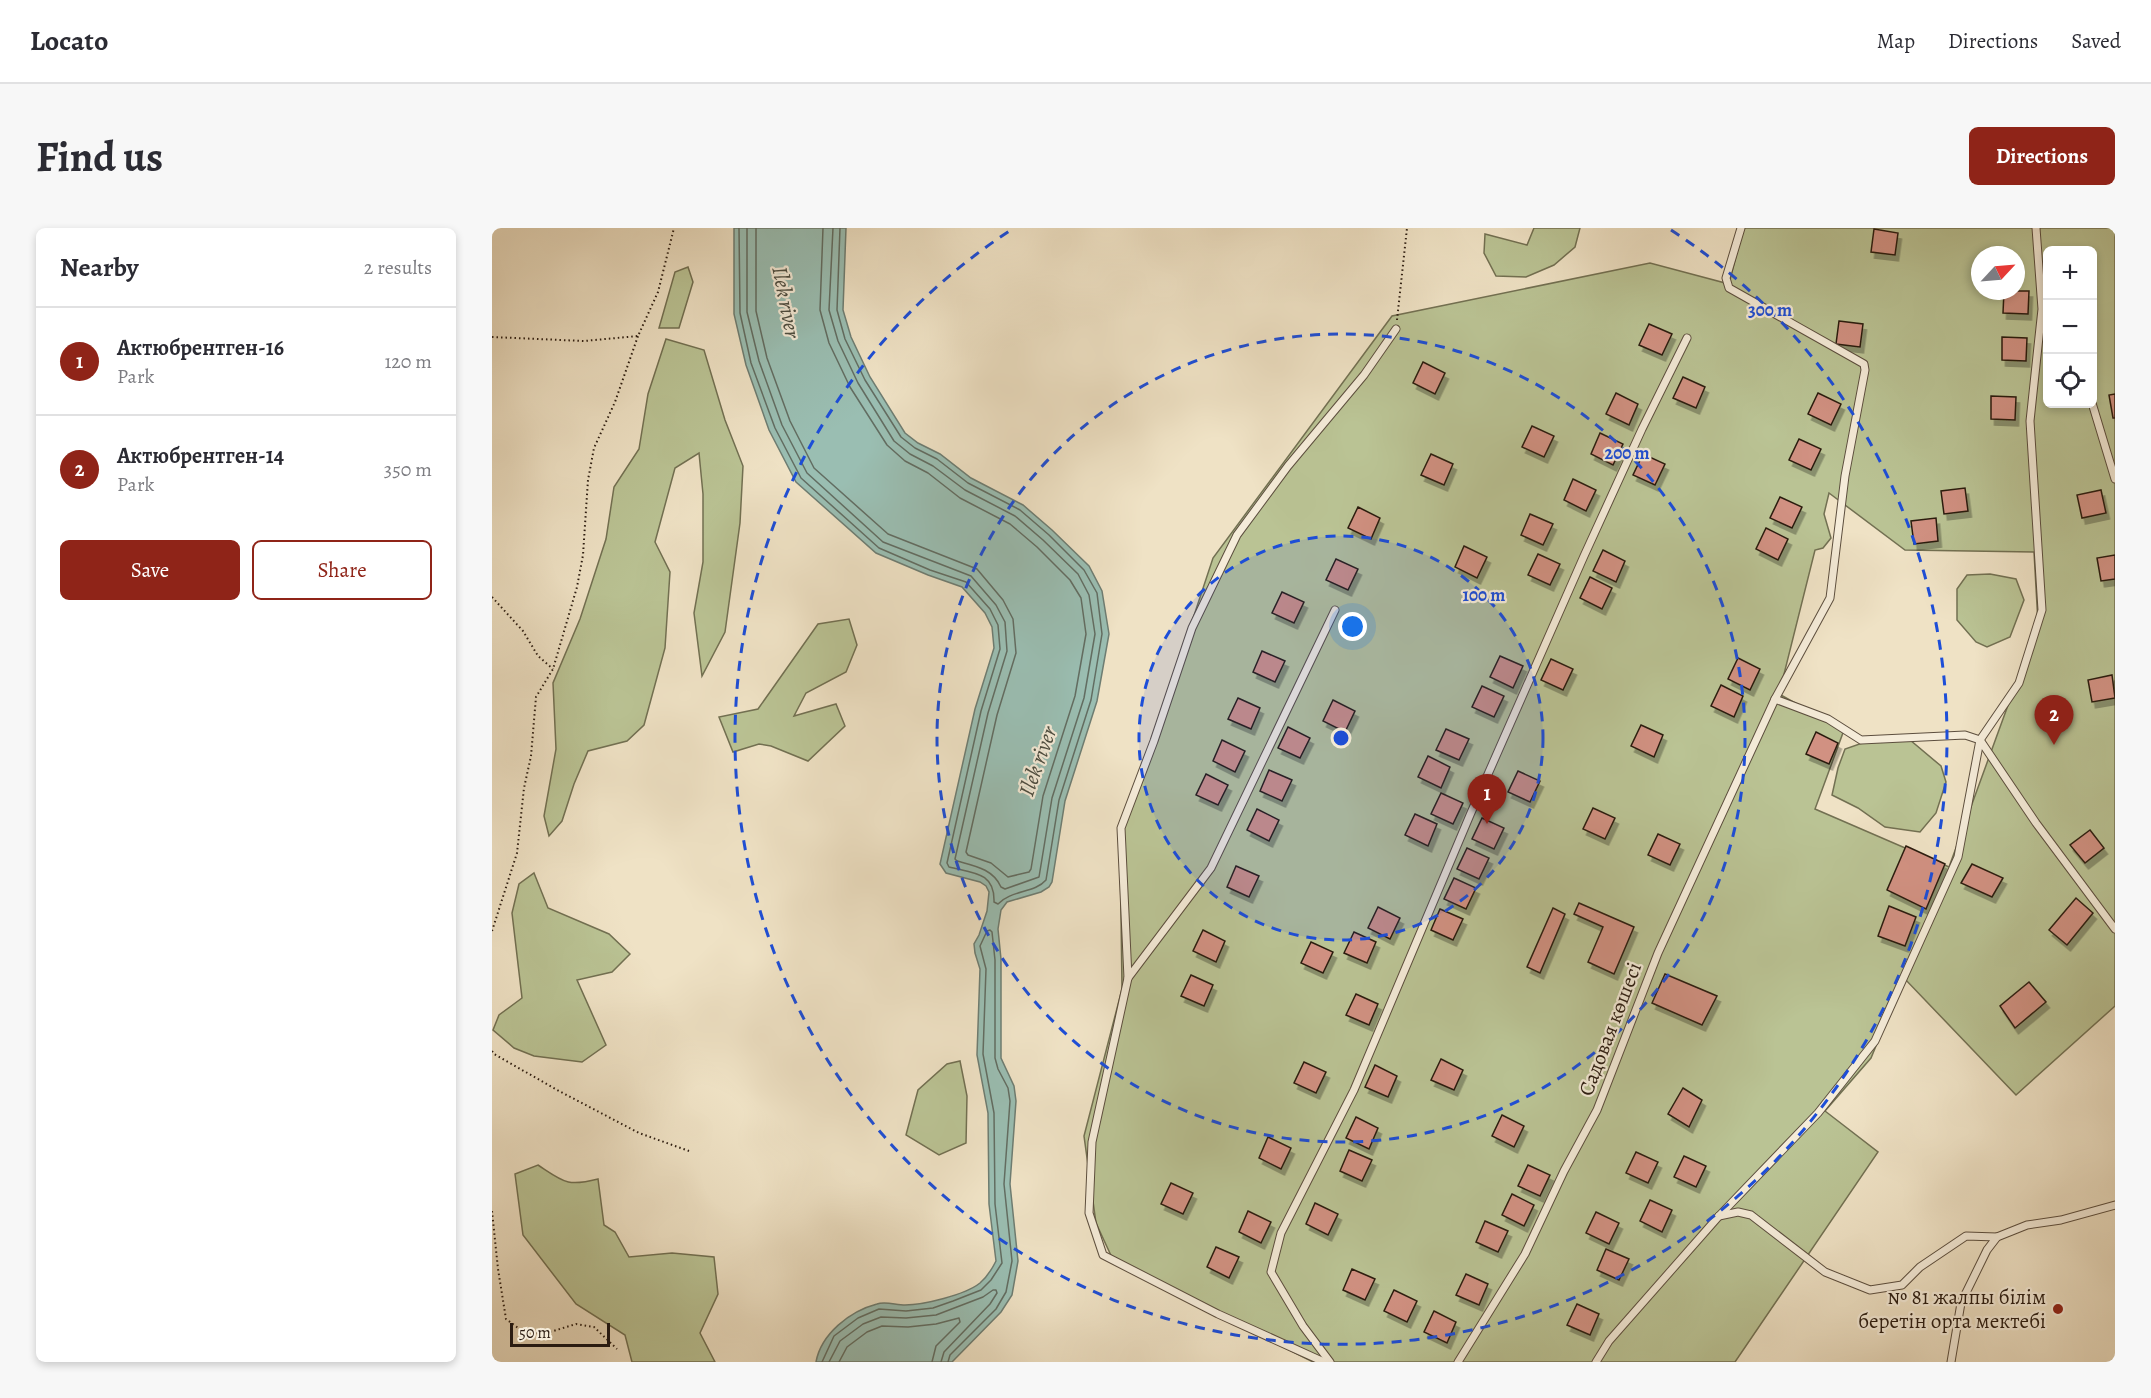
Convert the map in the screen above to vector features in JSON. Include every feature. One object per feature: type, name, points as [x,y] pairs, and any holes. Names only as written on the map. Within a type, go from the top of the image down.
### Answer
[{"type":"lane","name":"Садовая көшесі","points":[[1458,1362],[1525,1254],[1596,1110],[1658,953],[1774,699],[1830,598],[1845,476],[1865,370],[1864,364],[1729,288],[1726,278],[1742,228]]},
{"type":"lane","points":[[2036,228],[2043,320]]},
{"type":"lane","points":[[1324,1362],[1218,1314],[1103,1255],[1089,1213],[1092,1142],[1128,978],[1121,828],[1154,741],[1192,628],[1237,535],[1288,466],[1364,375],[1396,329]]},
{"type":"lane","points":[[1330,1362],[1303,1326],[1271,1272],[1281,1233],[1354,1090],[1470,815],[1584,556],[1642,429],[1687,338]]},
{"type":"lane","points":[[1596,1362],[1609,1341],[1719,1216],[1818,1113],[1875,1041],[1958,856],[1980,740],[2019,683],[2042,610],[2031,421],[2043,338]]},
{"type":"lane","points":[[2094,408],[2115,479]]},
{"type":"lane","points":[[1128,978],[1211,868],[1335,610]]},
{"type":"lane","points":[[1774,699],[1828,719],[1861,740],[1965,735],[1980,740],[2036,823],[2115,929]]},
{"type":"lane","points":[[1719,1216],[1738,1212],[1751,1215],[1825,1272],[1870,1290],[1902,1285],[1920,1267],[1966,1236],[1997,1237],[2027,1225],[2061,1220],[2115,1205]]},
{"type":"lane","points":[[1951,1362],[1961,1303],[1987,1250],[1997,1237]]},
{"type":"path","points":[[492,931],[517,853],[524,788],[531,756],[536,697],[553,669],[568,622],[583,555],[588,480],[594,448],[615,402],[638,336],[658,292],[674,228]]},
{"type":"path","points":[[1396,329],[1407,228]]},
{"type":"path","points":[[492,337],[584,341],[638,336]]},
{"type":"path","points":[[492,597],[523,631],[537,656],[553,669]]},
{"type":"path","points":[[492,1051],[559,1091],[629,1128],[689,1151]]},
{"type":"path","points":[[492,1211],[506,1319],[525,1333],[550,1332],[576,1324],[594,1327],[616,1349]]},
{"type":"green space","points":[[1534,228],[1580,228],[1575,247],[1554,265],[1526,277],[1496,276],[1484,253],[1485,234],[1527,245]]},
{"type":"green space","points":[[1743,228],[2115,228],[2115,1006],[2016,1095],[1904,978],[1871,1058],[1825,1111],[1878,1152],[1735,1362],[1313,1362],[1114,1262],[1096,1223],[1084,1136],[1122,989],[1120,839],[1213,558],[1392,316],[1650,263],[1729,284]],"holes":[[[1829,493],[1905,550],[2034,552],[2038,623],[1949,867],[1815,809],[1844,730],[1779,694],[1815,550],[1823,548],[1831,538],[1824,514]]]},
{"type":"green space","points":[[688,267],[693,282],[679,328],[659,328],[675,272]]},
{"type":"green space","points":[[666,339],[704,350],[725,420],[743,466],[740,523],[725,632],[702,676],[694,613],[703,562],[703,494],[699,453],[675,468],[655,542],[670,572],[665,648],[644,725],[627,741],[588,751],[562,821],[549,836],[544,816],[556,749],[553,683],[580,619],[606,539],[614,487],[639,449],[648,394]]},
{"type":"green space","points":[[1990,574],[2016,579],[2024,600],[2010,637],[1987,647],[1976,642],[1957,620],[1957,589],[1967,575]]},
{"type":"green space","points":[[849,619],[857,645],[846,672],[806,693],[794,716],[836,704],[845,726],[808,761],[771,746],[759,744],[733,752],[719,717],[758,709],[818,624]]},
{"type":"green space","points":[[1871,740],[1910,740],[1941,766],[1946,782],[1936,813],[1920,832],[1885,827],[1858,808],[1832,795],[1845,749]]},
{"type":"green space","points":[[534,873],[548,908],[609,934],[630,954],[612,972],[577,980],[606,1045],[582,1062],[534,1056],[514,1048],[493,1030],[499,1015],[522,998],[512,913],[519,884]]},
{"type":"green space","points":[[960,1061],[967,1096],[966,1143],[939,1155],[906,1135],[918,1090],[947,1064]]},
{"type":"green space","points":[[538,1165],[572,1183],[598,1179],[604,1225],[615,1232],[629,1257],[672,1253],[714,1257],[718,1294],[700,1333],[715,1362],[632,1362],[625,1335],[576,1304],[523,1235],[515,1174]]},
{"type":"water","name":"Ilek river","points":[[734,228],[846,228],[843,310],[851,337],[870,377],[905,433],[918,443],[940,454],[971,478],[1023,505],[1089,566],[1102,591],[1109,634],[1097,701],[1065,801],[1052,882],[1041,892],[1007,902],[1001,910],[998,929],[1001,959],[1001,1058],[1014,1086],[1016,1101],[1010,1184],[1018,1261],[1012,1295],[1001,1312],[952,1362],[816,1362],[830,1333],[857,1312],[880,1303],[913,1305],[954,1295],[980,1283],[996,1261],[989,1204],[988,1113],[977,1055],[980,969],[974,944],[987,911],[989,892],[980,882],[946,873],[940,864],[975,709],[994,648],[992,627],[985,613],[962,587],[876,553],[796,482],[769,430],[746,365],[734,314]]},
{"type":"building","points":[[1874,229],[1898,233],[1895,255],[1871,252]]},
{"type":"building","points":[[2025,291],[2029,291],[2028,314],[2003,313],[2004,300],[2025,300]]},
{"type":"building","points":[[1839,321],[1863,324],[1860,347],[1836,344]]},
{"type":"building","points":[[1649,324],[1672,334],[1662,355],[1639,345]]},
{"type":"building","points":[[2002,337],[2027,338],[2026,361],[2002,360]]},
{"type":"building","points":[[1423,362],[1445,373],[1435,394],[1413,383]]},
{"type":"building","points":[[1683,377],[1705,387],[1696,408],[1673,398]]},
{"type":"building","points":[[1616,393],[1638,404],[1629,425],[1606,414]]},
{"type":"building","points":[[1818,393],[1841,404],[1831,425],[1808,414]]},
{"type":"building","points":[[2115,394],[2115,418],[2113,418],[2109,395]]},
{"type":"building","points":[[1991,396],[2016,397],[2015,420],[1991,419]]},
{"type":"building","points":[[1532,426],[1554,436],[1544,457],[1522,447]]},
{"type":"building","points":[[1600,433],[1623,444],[1613,465],[1591,454]]},
{"type":"building","points":[[1799,439],[1821,449],[1811,470],[1789,460]]},
{"type":"building","points":[[1431,454],[1453,464],[1444,485],[1421,475]]},
{"type":"building","points":[[1643,454],[1665,464],[1655,485],[1633,475]]},
{"type":"building","points":[[1573,479],[1596,490],[1586,511],[1564,500]]},
{"type":"building","points":[[1965,488],[1968,511],[1944,514],[1941,491]]},
{"type":"building","points":[[2101,490],[2106,513],[2082,518],[2077,495]]},
{"type":"building","points":[[1780,497],[1802,507],[1792,528],[1770,518]]},
{"type":"building","points":[[1358,507],[1380,518],[1371,539],[1348,528]]},
{"type":"building","points":[[1530,514],[1553,524],[1543,545],[1521,535]]},
{"type":"building","points":[[1936,518],[1938,541],[1914,544],[1911,521]]},
{"type":"building","points":[[1766,528],[1788,539],[1778,560],[1756,549]]},
{"type":"building","points":[[1464,546],[1487,557],[1477,578],[1455,567]]},
{"type":"building","points":[[1603,550],[1625,561],[1616,582],[1593,571]]},
{"type":"building","points":[[1538,554],[1560,564],[1550,585],[1528,575]]},
{"type":"building","points":[[2115,555],[2115,579],[2101,581],[2097,558]]},
{"type":"building","points":[[1336,559],[1358,569],[1348,590],[1326,580]]},
{"type":"building","points":[[1590,577],[1612,588],[1602,609],[1580,598]]},
{"type":"building","points":[[1282,592],[1304,602],[1294,623],[1272,613]]},
{"type":"building","points":[[1262,651],[1285,661],[1275,682],[1253,672]]},
{"type":"building","points":[[1500,656],[1523,666],[1513,688],[1490,677]]},
{"type":"building","points":[[1738,658],[1760,669],[1750,690],[1728,679]]},
{"type":"building","points":[[1551,659],[1573,669],[1563,690],[1541,680]]},
{"type":"building","points":[[2112,675],[2115,698],[2092,702],[2088,680]]},
{"type":"building","points":[[1721,685],[1743,696],[1734,717],[1711,706]]},
{"type":"building","points":[[1482,686],[1504,696],[1494,717],[1472,707]]},
{"type":"building","points":[[1238,698],[1260,708],[1251,729],[1228,719]]},
{"type":"building","points":[[1333,700],[1355,711],[1345,732],[1323,721]]},
{"type":"building","points":[[1641,725],[1663,735],[1654,757],[1631,746]]},
{"type":"building","points":[[1288,727],[1310,738],[1300,758],[1278,748]]},
{"type":"building","points":[[1446,729],[1469,739],[1459,760],[1436,750]]},
{"type":"building","points":[[1816,732],[1838,743],[1829,764],[1806,754]]},
{"type":"building","points":[[1222,740],[1245,751],[1235,772],[1213,761]]},
{"type":"building","points":[[1428,756],[1450,767],[1441,788],[1418,777]]},
{"type":"building","points":[[1269,770],[1292,780],[1282,801],[1260,791]]},
{"type":"building","points":[[1518,771],[1540,781],[1530,802],[1508,792]]},
{"type":"building","points":[[1206,774],[1228,785],[1218,805],[1196,795]]},
{"type":"building","points":[[1441,793],[1463,803],[1453,824],[1431,814]]},
{"type":"building","points":[[1593,808],[1615,818],[1605,839],[1583,829]]},
{"type":"building","points":[[1257,809],[1279,820],[1269,841],[1247,830]]},
{"type":"building","points":[[1415,814],[1437,824],[1428,846],[1405,835]]},
{"type":"building","points":[[1482,818],[1504,828],[1494,849],[1472,839]]},
{"type":"building","points":[[2090,830],[2104,848],[2085,863],[2070,845]]},
{"type":"building","points":[[1658,834],[1680,844],[1670,865],[1648,855]]},
{"type":"building","points":[[1906,846],[1945,864],[1926,909],[1887,890]]},
{"type":"building","points":[[1467,848],[1489,858],[1479,879],[1457,869]]},
{"type":"building","points":[[1972,864],[2003,878],[1992,897],[1961,883]]},
{"type":"building","points":[[1236,866],[1259,876],[1249,897],[1227,887]]},
{"type":"building","points":[[1454,878],[1476,888],[1466,909],[1444,899]]},
{"type":"building","points":[[2076,898],[2093,913],[2067,945],[2049,930]]},
{"type":"building","points":[[1579,903],[1634,927],[1614,974],[1588,962],[1603,927],[1574,914]]},
{"type":"building","points":[[1889,906],[1916,917],[1905,946],[1878,936]]},
{"type":"building","points":[[1378,907],[1400,918],[1390,939],[1368,928]]},
{"type":"building","points":[[1553,908],[1565,914],[1540,973],[1527,967]]},
{"type":"building","points":[[1440,909],[1463,919],[1453,940],[1431,930]]},
{"type":"building","points":[[1203,930],[1225,941],[1216,962],[1193,951]]},
{"type":"building","points":[[1354,932],[1376,942],[1367,963],[1344,953]]},
{"type":"building","points":[[1311,942],[1333,952],[1323,973],[1301,963]]},
{"type":"building","points":[[1665,974],[1717,996],[1702,1025],[1652,1003]]},
{"type":"building","points":[[1191,975],[1213,985],[1204,1006],[1181,996]]},
{"type":"building","points":[[2029,982],[2046,1002],[2015,1028],[2000,1006]]},
{"type":"building","points":[[1356,994],[1378,1004],[1369,1025],[1346,1015]]},
{"type":"building","points":[[1441,1059],[1463,1070],[1454,1090],[1431,1080]]},
{"type":"building","points":[[1304,1062],[1326,1072],[1316,1093],[1294,1083]]},
{"type":"building","points":[[1375,1065],[1397,1076],[1388,1097],[1365,1087]]},
{"type":"building","points":[[1683,1088],[1702,1100],[1689,1127],[1668,1114]]},
{"type":"building","points":[[1502,1115],[1524,1126],[1514,1147],[1492,1136]]},
{"type":"building","points":[[1356,1117],[1378,1128],[1369,1149],[1346,1138]]},
{"type":"building","points":[[1268,1137],[1291,1148],[1281,1169],[1259,1158]]},
{"type":"building","points":[[1349,1150],[1372,1160],[1362,1181],[1340,1171]]},
{"type":"building","points":[[1636,1152],[1658,1162],[1648,1183],[1626,1173]]},
{"type":"building","points":[[1684,1156],[1706,1166],[1696,1187],[1674,1177]]},
{"type":"building","points":[[1528,1165],[1550,1175],[1540,1196],[1518,1186]]},
{"type":"building","points":[[1171,1183],[1193,1193],[1183,1214],[1161,1204]]},
{"type":"building","points":[[1512,1194],[1534,1205],[1524,1226],[1502,1215]]},
{"type":"building","points":[[1650,1200],[1672,1210],[1662,1232],[1640,1221]]},
{"type":"building","points":[[1315,1203],[1338,1214],[1328,1235],[1306,1224]]},
{"type":"building","points":[[1248,1211],[1271,1222],[1261,1243],[1239,1232]]},
{"type":"building","points":[[1596,1212],[1619,1223],[1609,1244],[1586,1233]]},
{"type":"building","points":[[1485,1221],[1508,1231],[1498,1252],[1476,1242]]},
{"type":"building","points":[[1216,1247],[1239,1257],[1229,1278],[1207,1267]]},
{"type":"building","points":[[1606,1249],[1629,1259],[1619,1280],[1597,1270]]},
{"type":"building","points":[[1352,1269],[1375,1279],[1365,1300],[1343,1290]]},
{"type":"building","points":[[1466,1274],[1488,1284],[1479,1305],[1456,1295]]},
{"type":"building","points":[[1394,1290],[1417,1301],[1407,1322],[1384,1311]]},
{"type":"building","points":[[1577,1304],[1599,1314],[1590,1335],[1567,1325]]},
{"type":"building","points":[[1434,1311],[1456,1322],[1447,1343],[1424,1332]]},
{"type":"place","name":"Актюбрентген-14","points":[[2054,745]]},
{"type":"place","name":"Актюбрентген-16","points":[[1487,824]]},
{"type":"place","name":"№ 81 жалпы білім беретін орта мектебі","points":[[2058,1309]]}]
